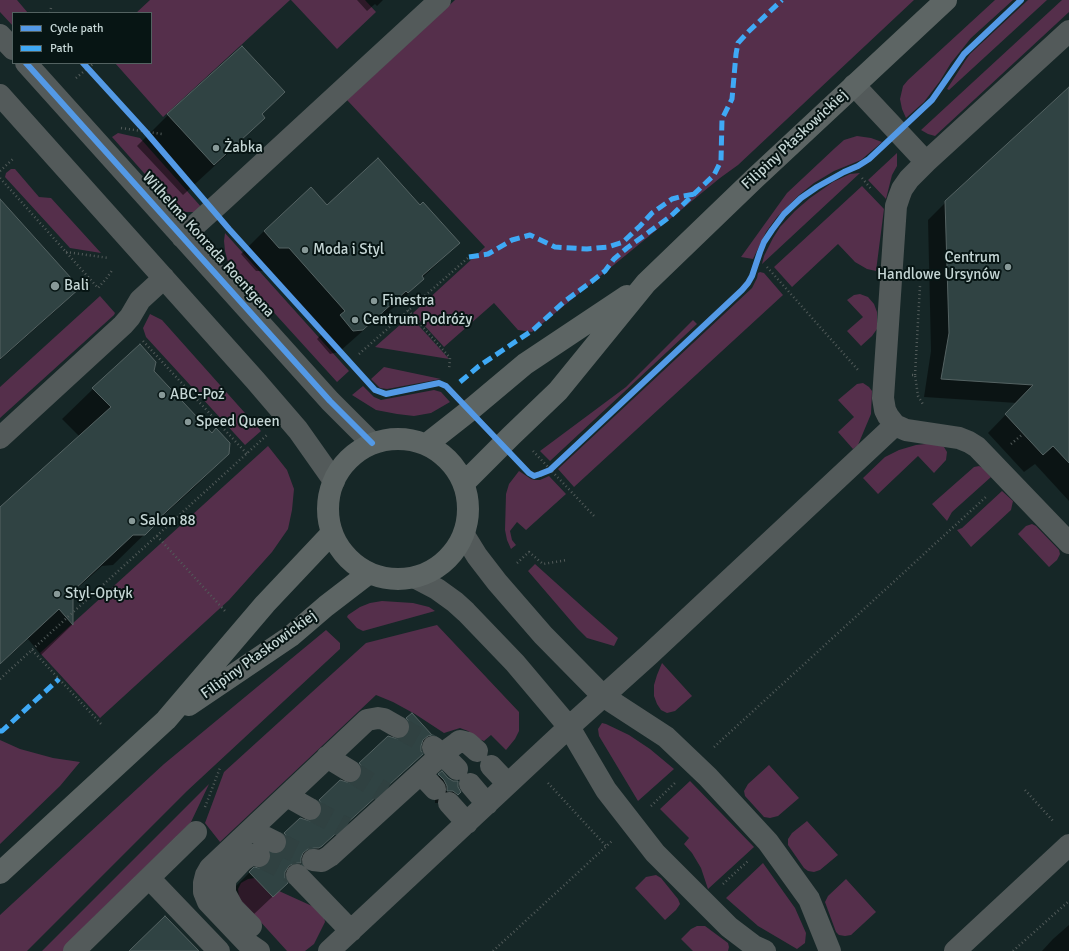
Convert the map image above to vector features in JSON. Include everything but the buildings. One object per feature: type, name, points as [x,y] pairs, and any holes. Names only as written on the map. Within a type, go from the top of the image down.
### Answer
[{"type":"main road","name":"Filipiny Płaskowickiej","points":[[464,483],[558,391],[646,283],[754,178],[946,0]]},
{"type":"main road","name":"Filipiny Płaskowickiej","points":[[427,444],[526,364],[646,283]]},
{"type":"main road","points":[[390,439],[408,439],[427,444],[450,460],[464,483],[468,496],[469,509],[468,522],[464,535],[456,550],[445,562],[416,578],[392,579],[369,573],[348,558],[340,549],[332,533],[328,516],[329,498],[334,481],[345,462],[362,448],[372,443],[390,439]]},
{"type":"main road","name":"Filipiny Płaskowickiej","points":[[0,874],[166,720],[265,604],[332,533]]},
{"type":"main road","name":"Filipiny Płaskowickiej","points":[[166,720],[291,636],[326,606],[369,573]]},
{"type":"street","points":[[182,237],[440,0]]},
{"type":"street","points":[[1069,31],[926,162],[909,179],[902,189],[896,206],[883,398],[885,410],[895,425],[906,430],[960,438],[977,447],[1069,543]]},
{"type":"street","points":[[0,35],[12,48]]},
{"type":"street","name":"Wilhelma Konrada Roentgena","points":[[27,64],[330,401],[372,443]]},
{"type":"street","points":[[854,85],[926,162]]},
{"type":"street","points":[[0,95],[250,374],[298,430],[334,481]]},
{"type":"street","points":[[0,438],[123,325],[130,317],[140,300],[164,278]]},
{"type":"street","points":[[330,951],[895,425]]},
{"type":"street","points":[[464,535],[477,556],[502,588],[543,635],[603,696],[666,737],[717,787],[768,842],[809,898],[830,951]]},
{"type":"street","points":[[416,578],[437,589],[455,602],[515,663],[569,727],[606,790],[655,853],[729,927],[754,946],[765,951]]},
{"type":"street","points":[[258,951],[246,942],[208,902],[204,892],[206,874],[210,868],[367,720],[378,718],[384,719],[398,727]]},
{"type":"street","points":[[435,789],[450,764],[457,742],[468,743],[508,784]]},
{"type":"street","points":[[327,757],[350,771]]},
{"type":"street","points":[[450,764],[487,804]]},
{"type":"street","points":[[313,860],[324,860],[351,830],[389,795],[435,789]]},
{"type":"street","points":[[435,789],[467,822]]},
{"type":"street","points":[[286,796],[310,809]]},
{"type":"street","points":[[251,830],[256,856],[226,878],[225,893],[233,908],[258,934],[266,951]]},
{"type":"street","points":[[74,951],[196,832]]},
{"type":"street","points":[[955,951],[1069,845]]},
{"type":"street","points":[[149,878],[219,951]]},
{"type":"street","points":[[291,881],[316,896],[351,931]]},
{"type":"path","points":[[50,12],[51,8]]},
{"type":"path","points":[[73,81],[86,66],[93,74]]},
{"type":"path","points":[[140,126],[150,137]]},
{"type":"path","points":[[0,171],[13,159]]},
{"type":"path","points":[[0,178],[98,288],[113,269]]},
{"type":"path","points":[[66,252],[116,259]]},
{"type":"path","points":[[359,354],[468,256]]},
{"type":"path","points":[[767,267],[860,371],[915,375],[918,396],[924,406],[928,408]]},
{"type":"path","points":[[408,310],[450,358],[449,370]]},
{"type":"path","points":[[139,336],[247,454]]},
{"type":"path","points":[[0,679],[269,433]]},
{"type":"path","points":[[1009,446],[1022,434]]},
{"type":"path","points":[[532,450],[548,470],[594,516]]},
{"type":"path","points":[[548,470],[556,464]]},
{"type":"path","points":[[493,951],[1007,478]]},
{"type":"path","points":[[157,536],[228,613]]},
{"type":"path","points":[[514,566],[529,552],[543,564],[567,560]]},
{"type":"path","points":[[32,650],[103,726]]},
{"type":"path","points":[[196,832],[220,768]]},
{"type":"path","points":[[1025,790],[1054,822]]},
{"type":"path","points":[[703,902],[768,842]]},
{"type":"path","points":[[1013,951],[1069,900]]},
{"type":"shaded area","points":[[0,0],[17,0],[27,12],[12,12],[12,25],[0,12]]},
{"type":"shaded area","points":[[150,0],[290,0],[163,117],[116,64],[152,64],[152,12],[137,12]]},
{"type":"shaded area","points":[[291,0],[365,0],[376,12],[337,49]]},
{"type":"shaded area","points":[[455,0],[914,0],[738,165],[720,178],[532,332],[518,330],[494,303],[444,347],[413,313],[485,247],[347,100]]},
{"type":"shaded area","points":[[995,0],[1013,0],[971,38],[951,63],[940,81],[924,102],[906,118],[900,99],[903,86]]},
{"type":"shaded area","points":[[1028,0],[1047,0],[949,90],[947,89],[970,54]]},
{"type":"shaded area","points":[[1062,0],[1069,0],[1069,12],[935,136],[921,130]]},
{"type":"shaded area","points":[[118,133],[140,138],[203,209],[195,212],[185,212],[175,208],[112,137]]},
{"type":"shaded area","points":[[857,136],[871,138],[882,142],[861,160],[834,171],[814,183],[799,195],[777,217],[766,232],[753,259],[741,257],[787,193],[844,140]]},
{"type":"shaded area","points":[[897,153],[897,166],[892,175],[886,199],[868,180]]},
{"type":"shaded area","points":[[11,169],[15,169],[39,197],[51,198],[101,253],[70,248],[5,177],[6,173]]},
{"type":"shaded area","points":[[860,173],[762,264],[764,256],[773,238],[780,227],[795,211],[810,198],[833,182],[850,174]]},
{"type":"shaded area","points":[[862,186],[884,209],[876,271],[867,269],[855,262],[838,244],[792,287],[774,267]]},
{"type":"shaded area","points":[[225,233],[349,371],[337,382],[228,262],[225,251]]},
{"type":"shaded area","points":[[758,273],[764,273],[783,295],[574,487],[558,469],[752,288]]},
{"type":"shaded area","points":[[860,294],[868,297],[874,304],[877,312],[877,329],[861,346],[847,331],[863,317],[847,300],[854,295]]},
{"type":"shaded area","points":[[100,296],[115,313],[114,315],[0,418],[0,387]]},
{"type":"shaded area","points":[[150,314],[162,320],[261,431],[245,445],[146,337],[143,328]]},
{"type":"shaded area","points":[[410,316],[441,350],[449,359],[375,347]]},
{"type":"shaded area","points":[[693,320],[697,324],[550,461],[540,451],[626,387]]},
{"type":"shaded area","points":[[384,367],[441,379],[387,389],[380,388],[371,379]]},
{"type":"shaded area","points":[[863,383],[872,391],[871,414],[858,445],[853,449],[838,432],[854,417],[838,400],[857,384]]},
{"type":"shaded area","points":[[363,386],[374,397],[381,400],[434,390],[441,392],[450,402],[431,413],[414,416],[397,414],[376,410],[352,395]]},
{"type":"shaded area","points":[[926,444],[939,444],[944,447],[947,452],[946,460],[934,473],[918,456],[878,494],[863,478],[885,457],[899,450]]},
{"type":"shaded area","points":[[268,446],[287,470],[294,489],[288,529],[272,552],[229,600],[100,718],[40,653]]},
{"type":"shaded area","points":[[979,466],[983,468],[991,477],[952,512],[947,521],[932,504],[974,467]]},
{"type":"shaded area","points":[[519,471],[535,480],[540,480],[549,476],[566,494],[526,530],[517,522],[510,531],[512,540],[516,545],[511,549],[505,530],[506,494],[509,484]]},
{"type":"shaded area","points":[[1002,491],[1013,501],[1011,510],[971,547],[957,530],[962,528]]},
{"type":"shaded area","points":[[1032,524],[1036,526],[1059,550],[1060,554],[1057,560],[1049,567],[1018,534],[1026,526]]},
{"type":"shaded area","points":[[535,564],[618,638],[614,646],[587,638],[577,628],[528,571]]},
{"type":"shaded area","points":[[382,601],[413,603],[429,607],[435,611],[363,631],[357,628],[347,617],[360,607],[370,603]]},
{"type":"shaded area","points":[[437,625],[519,712],[519,731],[515,739],[506,750],[491,735],[484,741],[460,728],[444,733],[415,714],[376,695],[220,842],[205,823],[224,772],[366,643]]},
{"type":"shaded area","points":[[326,630],[340,643],[340,649],[187,791],[27,951],[0,951],[0,915],[164,764]]},
{"type":"shaded area","points":[[662,663],[692,696],[675,711],[667,713],[661,710],[654,696],[654,685]]},
{"type":"shaded area","points":[[602,723],[629,735],[650,749],[674,769],[638,801],[599,736],[598,729]]},
{"type":"shaded area","points":[[0,740],[20,749],[53,758],[80,762],[60,786],[0,844]]},
{"type":"shaded area","points":[[769,765],[799,798],[778,816],[770,818],[764,817],[745,796],[744,791],[748,784]]},
{"type":"shaded area","points":[[690,781],[754,847],[708,889],[701,868],[692,853],[684,844],[689,838],[660,809]]},
{"type":"shaded area","points":[[209,784],[191,822],[89,922],[66,951],[42,951]]},
{"type":"shaded area","points":[[807,821],[838,855],[820,870],[814,872],[808,871],[804,868],[788,845],[788,839],[792,833]]},
{"type":"shaded area","points":[[763,863],[795,908],[806,933],[805,943],[797,949],[758,926],[726,898]]},
{"type":"shaded area","points":[[656,875],[661,878],[678,899],[680,904],[665,920],[635,888],[646,877]]},
{"type":"shaded area","points":[[255,878],[273,897],[279,891],[323,911],[325,922],[314,944],[305,951],[287,951],[239,898],[238,889],[241,883],[248,879]]},
{"type":"shaded area","points":[[846,879],[876,912],[851,935],[845,936],[839,935],[836,932],[825,902],[828,896]]},
{"type":"shaded area","points":[[697,926],[705,926],[728,943],[728,951],[693,951],[681,939],[691,929]]},
{"type":"tunnel","points":[[398,727],[433,747]]},
{"type":"tunnel","points":[[350,771],[385,793]]},
{"type":"tunnel","points":[[310,809],[346,828]]},
{"type":"tunnel","points":[[275,842],[313,860]]},
{"type":"tunnel","points":[[259,856],[297,875]]},
{"type":"marked path","points":[[460,382],[479,366],[533,330],[565,301],[605,271],[614,259],[627,248],[671,216],[714,175],[721,161],[722,119],[732,99],[738,43],[782,0]]},
{"type":"marked path","points":[[469,257],[488,254],[512,240],[530,235],[555,247],[587,249],[608,247],[623,242],[652,213],[672,199],[695,194]]},
{"type":"marked path","points":[[0,731],[2,731],[59,679]]},
{"type":"cycle path","points":[[84,64],[145,131],[229,229],[375,390],[386,394],[439,383],[446,386],[529,473],[534,476],[550,470],[742,290],[752,276],[764,242],[784,214],[801,198],[817,187],[869,159],[932,100],[964,54],[1021,0]]},
{"type":"cycle path","points":[[27,64],[330,401],[372,443]]},
{"type":"place","name":"Żabka","points":[[216,148]]},
{"type":"place","name":"Moda i Styl","points":[[305,250]]},
{"type":"place","name":"Centrum Handlowe Ursynów","points":[[1008,267]]},
{"type":"place","name":"Bali","points":[[55,286]]},
{"type":"place","name":"Finestra","points":[[374,301]]},
{"type":"place","name":"Centrum Podróży","points":[[355,320]]},
{"type":"place","name":"ABC-Poż","points":[[162,395]]},
{"type":"place","name":"Speed Queen","points":[[188,422]]},
{"type":"place","name":"Salon 88","points":[[132,521]]},
{"type":"place","name":"Styl-Optyk","points":[[57,594]]}]
